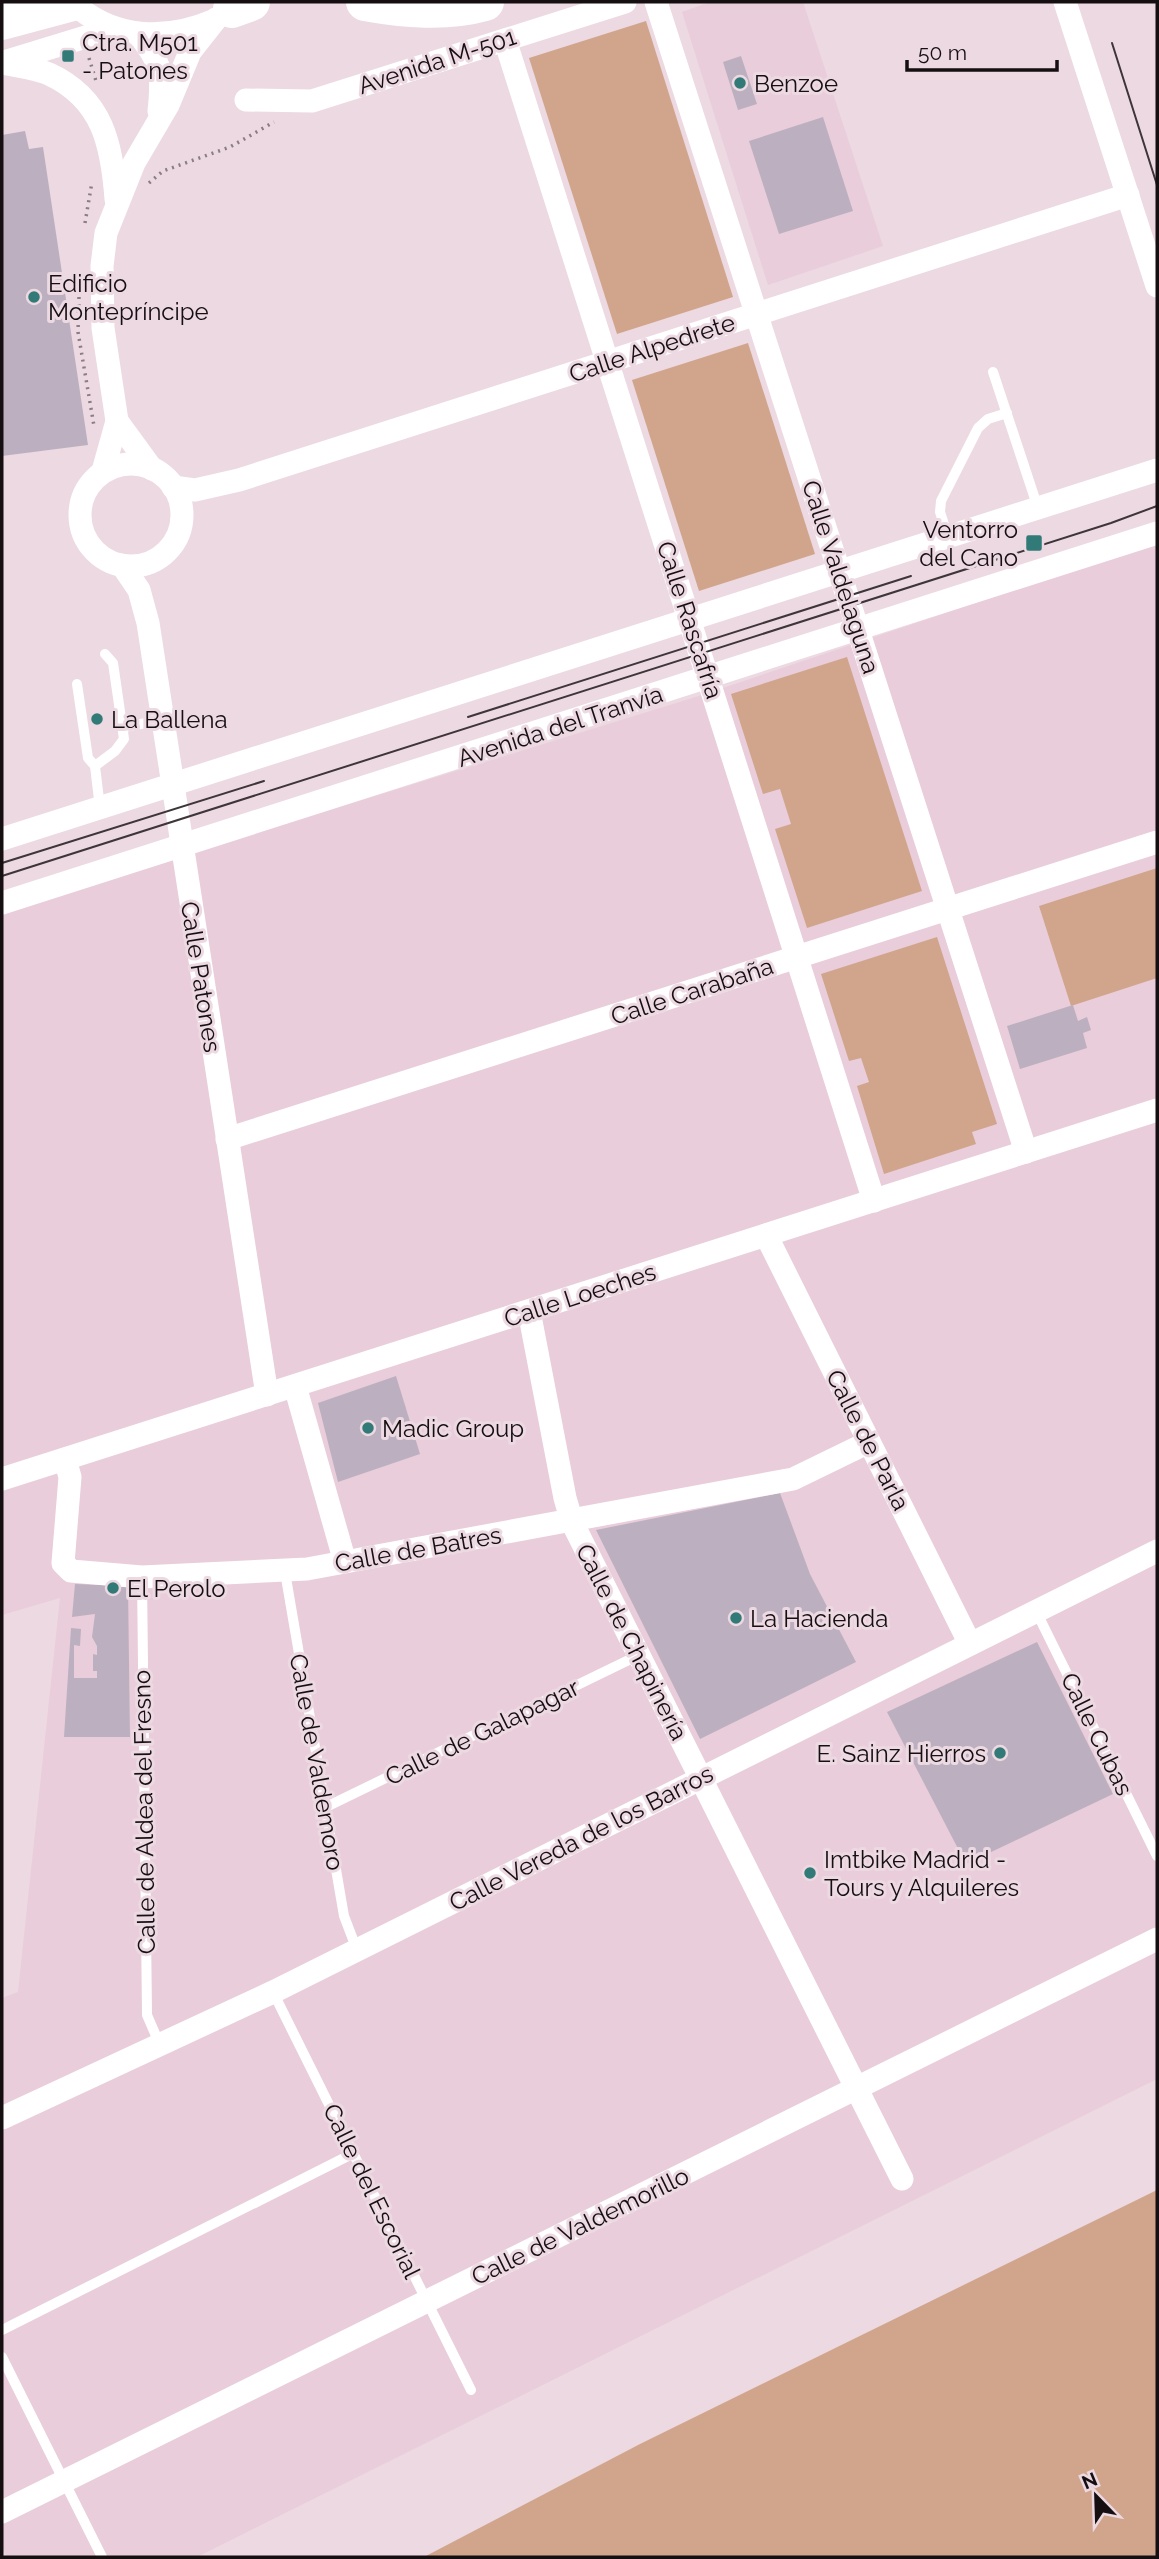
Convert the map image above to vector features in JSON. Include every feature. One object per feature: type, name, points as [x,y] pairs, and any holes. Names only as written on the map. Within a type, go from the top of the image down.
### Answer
[{"type":"highway","points":[[2,21],[72,2]]},
{"type":"highway","points":[[365,2],[403,9],[469,6],[485,2]]},
{"type":"street","points":[[72,2],[83,12],[115,28],[138,34],[165,35],[191,30],[235,8]]},
{"type":"street","name":"Avenida M-501","points":[[246,100],[312,101],[625,2]]},
{"type":"street","name":"Calle Valdelaguna","points":[[656,2],[1026,1152]]},
{"type":"street","points":[[1065,2],[1157,286]]},
{"type":"street","points":[[117,421],[152,469],[173,487],[180,502],[182,519],[177,535],[168,550],[147,563],[122,565],[105,559],[91,548],[83,533],[79,516],[86,491],[103,471],[117,421],[103,328],[102,266],[106,233],[116,202],[134,163],[158,125],[190,52],[235,8]]},
{"type":"street","points":[[2,63],[115,28]]},
{"type":"street","points":[[138,34],[155,54],[161,72],[158,125]]},
{"type":"street","name":"Calle Rascafría","points":[[505,40],[874,1201]]},
{"type":"street","points":[[2,63],[47,74],[82,94],[107,138],[113,159],[116,202]]},
{"type":"street","name":"Calle Alpedrete","points":[[173,487],[195,490],[239,480],[1128,195]]},
{"type":"street","points":[[103,471],[119,465],[136,464],[152,469]]},
{"type":"street","points":[[2,839],[1157,470]]},
{"type":"street","name":"Avenida del Tranvía","points":[[2,903],[181,848],[1157,533]]},
{"type":"street","name":"Calle Patones","points":[[122,565],[139,590],[148,623],[267,1395]]},
{"type":"street","name":"Calle Carabaña","points":[[227,1139],[1157,842]]},
{"type":"street","name":"Calle Loeches","points":[[2,1479],[1157,1110]]},
{"type":"street","name":"Calle de Parla","points":[[765,1235],[970,1644]]},
{"type":"street","name":"Calle de Chapinería","points":[[529,1311],[572,1522],[902,2179]]},
{"type":"street","points":[[295,1386],[345,1562]]},
{"type":"street","name":"Calle de Batres","points":[[65,1459],[71,1478],[64,1563],[71,1571],[142,1577],[285,1572],[572,1522],[793,1479],[869,1442]]},
{"type":"street","name":"Calle Vereda de los Barros","points":[[2,2119],[273,1992],[1157,1551]]},
{"type":"street","name":"Calle de Valdemorillo","points":[[2,2512],[1157,1939]]},
{"type":"lane","points":[[993,372],[1038,508]]},
{"type":"lane","points":[[948,537],[940,512],[941,501],[978,428],[988,419],[1007,413]]},
{"type":"lane","points":[[95,766],[116,751],[124,739],[113,663],[105,654]]},
{"type":"lane","points":[[77,684],[88,758],[95,766],[100,808]]},
{"type":"lane","points":[[124,727],[163,719]]},
{"type":"lane","name":"Calle de Valdemoro","points":[[285,1572],[344,1916],[357,1950]]},
{"type":"lane","name":"Calle de Aldea del Fresno","points":[[142,1577],[147,2015],[160,2045]]},
{"type":"lane","name":"Calle Cubas","points":[[1037,1611],[1157,1856]]},
{"type":"lane","name":"Calle de Galapagar","points":[[324,1808],[639,1655]]},
{"type":"lane","name":"Calle del Escorial","points":[[273,1992],[471,2390]]},
{"type":"lane","points":[[2,2330],[354,2153]]},
{"type":"lane","points":[[2,2357],[102,2557]]},
{"type":"path","points":[[144,188],[163,171],[230,147],[312,101]]},
{"type":"shaded area","points":[[710,2],[803,2],[883,246],[768,285],[682,12]]},
{"type":"shaded area","points":[[646,21],[733,297],[617,334],[529,58]]},
{"type":"shaded area","points":[[748,343],[815,554],[699,591],[632,380]]},
{"type":"shaded area","points":[[1157,542],[1157,2079],[197,2557],[7,2557],[2,2548],[2,1998],[18,1992],[60,1598],[2,1615],[2,915],[168,860],[702,695]]},
{"type":"shaded area","points":[[847,657],[922,891],[807,928],[775,829],[791,824],[780,789],[763,794],[731,694]]},
{"type":"shaded area","points":[[1157,868],[1157,978],[1071,1006],[1039,906]]},
{"type":"shaded area","points":[[937,937],[997,1124],[972,1132],[976,1144],[884,1174],[857,1086],[869,1082],[861,1058],[849,1061],[821,974]]},
{"type":"shaded area","points":[[1157,2190],[1157,2557],[424,2557],[640,2444]]},
{"type":"building","name":"Benzoe","points":[[741,56],[757,104],[738,110],[723,62]]},
{"type":"building","points":[[823,117],[853,211],[779,234],[749,141]]},
{"type":"building","name":"Edificio Montepríncipe","points":[[25,131],[29,149],[43,147],[88,445],[2,456],[2,135]]},
{"type":"building","points":[[1073,1005],[1078,1021],[1087,1017],[1091,1030],[1083,1033],[1087,1048],[1020,1069],[1007,1026]]},
{"type":"building","name":"Madic Group","points":[[396,1376],[420,1454],[338,1482],[318,1403]]},
{"type":"building","name":"La Hacienda","points":[[780,1493],[810,1574],[856,1662],[700,1739],[596,1530]]},
{"type":"building","points":[[75,1584],[128,1586],[130,1737],[64,1737],[71,1628],[81,1629],[80,1646],[74,1645],[74,1678],[97,1678],[97,1671],[93,1671],[93,1654],[97,1655],[97,1646],[92,1637],[95,1614],[72,1617]]},
{"type":"building","name":"E. Sainz Hierros","points":[[1037,1642],[1113,1794],[966,1864],[887,1712]]},
{"type":"tram line","points":[[1112,43],[1157,185]]},
{"type":"tram line","points":[[2,876],[1111,523],[1157,506]]},
{"type":"tram line","points":[[468,717],[911,576]]},
{"type":"tram line","points":[[2,863],[264,781]]},
{"type":"place","name":"Ctra. M501 - Patones","points":[[68,56]]},
{"type":"place","name":"Benzoe","points":[[740,83]]},
{"type":"place","name":"Edificio Montepríncipe","points":[[34,297]]},
{"type":"place","name":"Ventorro del Cano","points":[[1034,543]]},
{"type":"place","name":"La Ballena","points":[[97,719]]},
{"type":"place","name":"Madic Group","points":[[368,1428]]},
{"type":"place","name":"El Perolo","points":[[113,1588]]},
{"type":"place","name":"La Hacienda","points":[[736,1618]]},
{"type":"place","name":"E. Sainz Hierros","points":[[1000,1753]]},
{"type":"place","name":"Imtbike Madrid - Tours y Alquileres","points":[[810,1873]]}]
